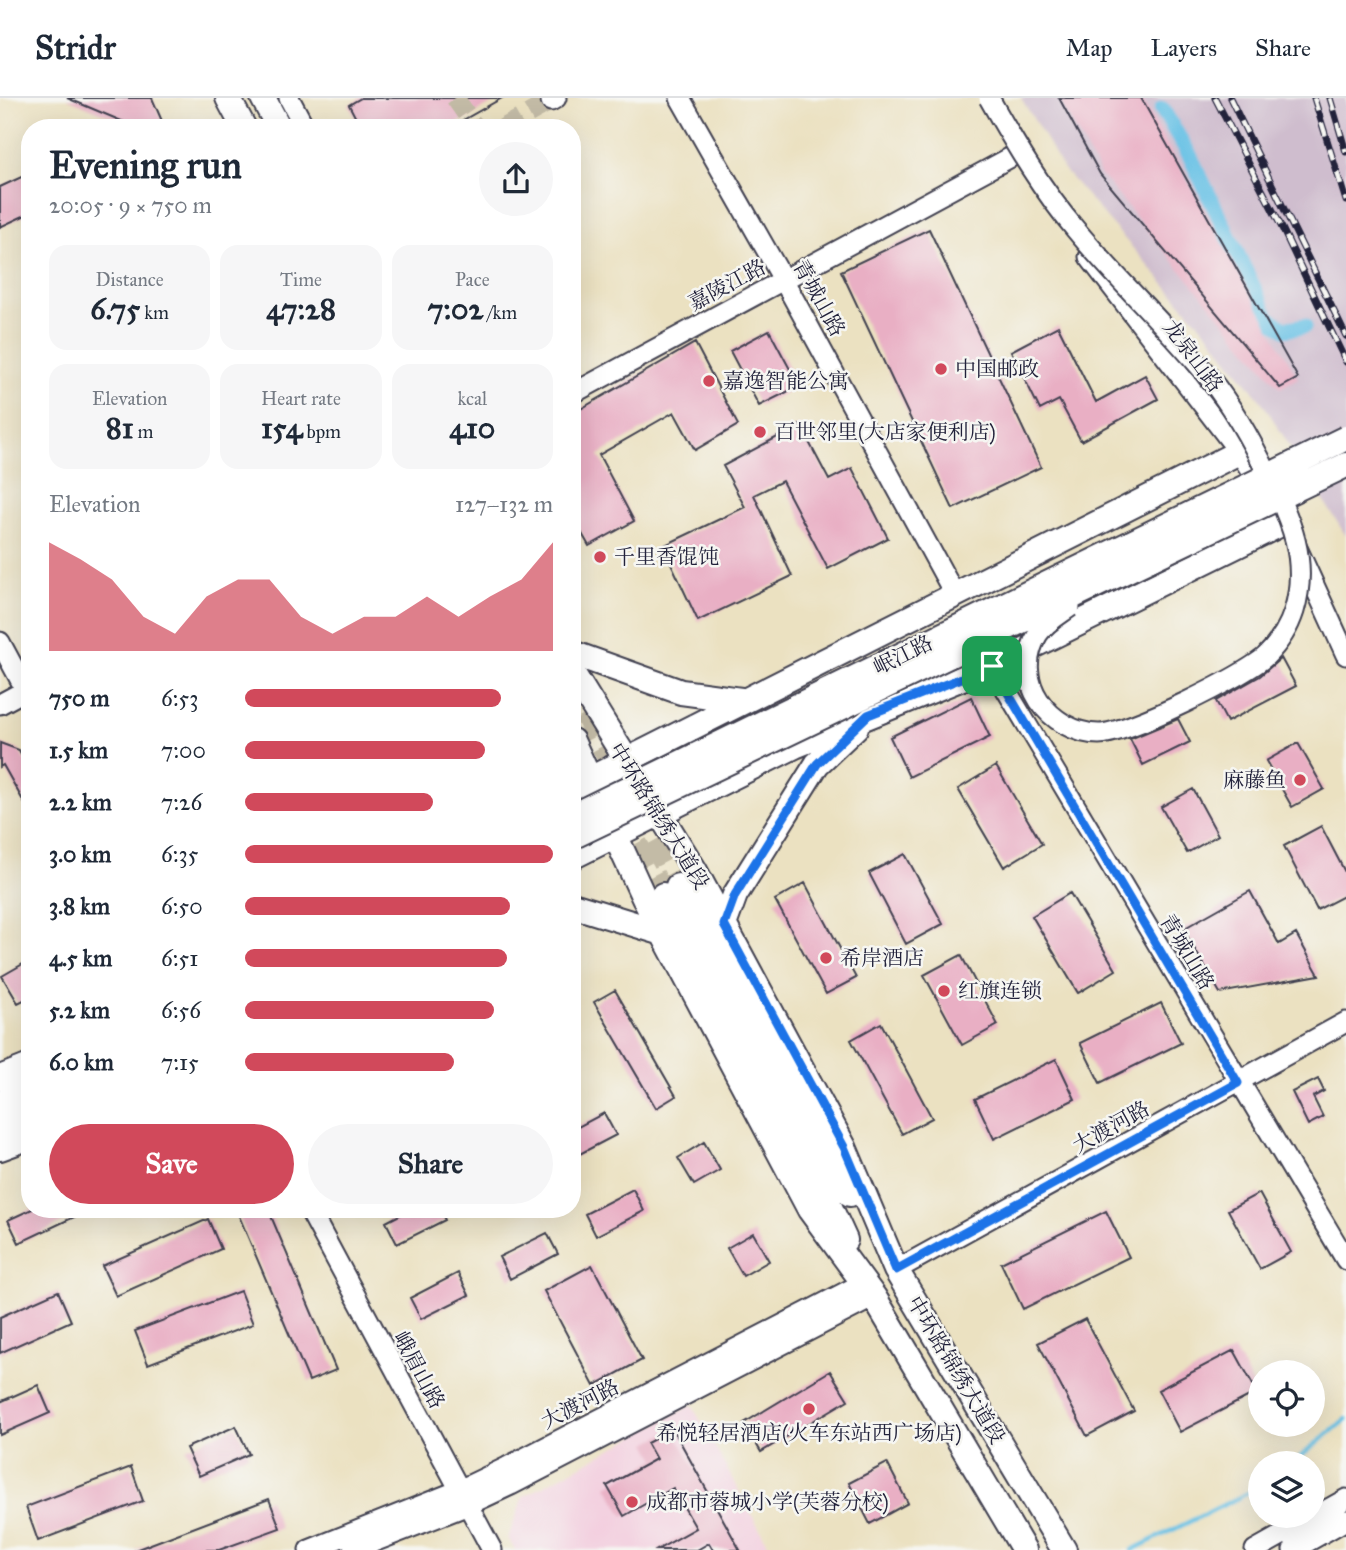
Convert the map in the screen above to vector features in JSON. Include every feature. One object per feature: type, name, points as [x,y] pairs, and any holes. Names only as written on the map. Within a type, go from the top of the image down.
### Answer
[{"type":"main road","points":[[228,98],[239,119]]},
{"type":"main road","points":[[263,98],[274,119]]},
{"type":"main road","name":"岷江路","points":[[581,812],[1346,438]]},
{"type":"main road","name":"岷江路","points":[[581,784],[1239,453]]},
{"type":"main road","name":"岷江路","points":[[581,833],[1346,465]]},
{"type":"main road","name":"岷江路","points":[[581,852],[795,746],[992,666],[1285,522]]},
{"type":"main road","points":[[581,656],[681,692],[742,701]]},
{"type":"main road","name":"中环路锦绣大道段","points":[[581,687],[657,814],[694,869],[844,1147],[896,1270],[1063,1550]]},
{"type":"main road","points":[[724,925],[735,895],[817,764],[868,715]]},
{"type":"main road","name":"中环路锦绣大道段","points":[[581,784],[615,835],[663,933],[810,1210],[869,1289],[1024,1550]]},
{"type":"main road","points":[[869,1289],[671,890],[896,1270]]},
{"type":"main road","points":[[581,908],[663,933]]},
{"type":"main road","points":[[0,1078],[21,1070]]},
{"type":"main road","points":[[0,1103],[21,1095]]},
{"type":"main road","points":[[0,1125],[21,1116]]},
{"type":"main road","points":[[0,1149],[21,1141]]},
{"type":"street","points":[[289,98],[300,119]]},
{"type":"street","name":"青城山路","points":[[680,98],[784,281],[955,595]]},
{"type":"street","name":"龙泉山路","points":[[980,98],[1013,156],[1239,453],[1285,522],[1346,656]]},
{"type":"street","points":[[989,98],[1021,155],[1075,229],[1211,380],[1232,410],[1288,514],[1300,557],[1300,584],[1293,613],[1281,638],[1265,656],[1242,674],[1137,723],[1101,734],[1069,729],[1050,717],[1038,702],[1030,679],[1028,659],[1038,634],[1051,620],[1110,579]]},
{"type":"street","name":"嘉陵江路","points":[[581,389],[1013,156]]},
{"type":"street","points":[[0,642],[21,681]]},
{"type":"street","name":"青城山路","points":[[992,666],[1238,1083],[1346,1260]]},
{"type":"street","points":[[0,704],[21,696]]},
{"type":"street","name":"大渡河路","points":[[896,1270],[1346,1022]]},
{"type":"street","name":"峨眉山路","points":[[314,1218],[462,1499],[492,1550]]},
{"type":"street","name":"大渡河路","points":[[353,1550],[462,1499],[869,1289]]},
{"type":"street","name":"大渡河路","points":[[309,1550],[462,1499]]},
{"type":"street","points":[[1255,1550],[1346,1499]]},
{"type":"street","points":[[1293,1550],[1346,1520]]},
{"type":"shaded area","points":[[1021,98],[1346,98],[1346,536],[1264,405],[1212,338],[1064,170]]},
{"type":"shaded area","points":[[692,1405],[771,1550],[515,1550],[508,1538],[523,1497]]},
{"type":"building","points":[[67,98],[152,98],[161,119],[117,119]]},
{"type":"building","points":[[361,98],[502,98],[465,119],[356,119],[349,105]]},
{"type":"building","points":[[1059,98],[1141,98],[1298,378],[1280,388],[1100,174]]},
{"type":"building","points":[[21,177],[21,217],[0,227],[0,187]]},
{"type":"building","name":"中国邮政","points":[[929,229],[1041,467],[953,509],[841,271]]},
{"type":"building","points":[[1058,326],[1096,402],[1145,375],[1158,399],[1081,441],[1059,400],[1040,410],[1011,351]]},
{"type":"building","points":[[769,330],[799,386],[759,406],[730,351]]},
{"type":"building","points":[[695,343],[738,425],[695,450],[674,412],[599,455],[634,521],[589,546],[581,532],[581,409]]},
{"type":"building","points":[[800,425],[829,480],[852,468],[888,538],[828,569],[782,481],[754,495],[792,576],[698,621],[663,546],[745,507],[723,466]]},
{"type":"building","points":[[1281,658],[1296,686],[1227,722],[1216,701],[1260,676]]},
{"type":"building","points":[[971,697],[990,737],[909,777],[890,737]]},
{"type":"building","points":[[1178,719],[1190,742],[1143,765],[1130,739]]},
{"type":"building","points":[[0,743],[19,750],[21,797],[3,765],[0,767]]},
{"type":"building","points":[[1298,743],[1324,789],[1292,807],[1266,761]]},
{"type":"building","points":[[996,766],[1042,844],[1004,867],[958,789]]},
{"type":"building","points":[[1193,789],[1218,835],[1187,853],[1161,807]]},
{"type":"building","points":[[1321,826],[1346,874],[1346,895],[1317,910],[1284,846]]},
{"type":"building","points":[[905,854],[943,924],[906,944],[869,873]]},
{"type":"building","points":[[805,883],[856,978],[826,994],[775,900]]},
{"type":"building","points":[[1250,891],[1279,944],[1296,934],[1319,975],[1220,993],[1183,929]]},
{"type":"building","points":[[1070,893],[1116,970],[1078,993],[1032,916]]},
{"type":"building","points":[[961,955],[998,1025],[962,1045],[924,975]]},
{"type":"building","points":[[21,965],[21,1002],[18,1003],[2,976]]},
{"type":"building","points":[[615,990],[676,1096],[656,1108],[594,1002]]},
{"type":"building","points":[[1161,1003],[1181,1043],[1100,1083],[1080,1043]]},
{"type":"building","points":[[881,1023],[932,1118],[902,1134],[851,1040]]},
{"type":"building","points":[[1056,1059],[1075,1099],[994,1139],[975,1099]]},
{"type":"building","points":[[1318,1079],[1324,1091],[1313,1097],[1323,1117],[1308,1125],[1292,1092]]},
{"type":"building","points":[[604,1113],[616,1135],[581,1153],[581,1125]]},
{"type":"building","points":[[704,1142],[720,1170],[694,1185],[678,1158]]},
{"type":"building","points":[[633,1189],[644,1211],[596,1236],[585,1214]]},
{"type":"building","points":[[1259,1193],[1291,1252],[1260,1269],[1228,1210]]},
{"type":"building","points":[[1106,1211],[1129,1257],[1023,1309],[1001,1263]]},
{"type":"building","points":[[21,1214],[21,1218],[72,1218],[19,1243],[8,1220]]},
{"type":"building","points":[[240,1218],[272,1218],[336,1370],[309,1381]]},
{"type":"building","points":[[394,1218],[445,1220],[397,1244],[386,1222]]},
{"type":"building","points":[[208,1219],[221,1249],[116,1296],[102,1266]]},
{"type":"building","points":[[547,1233],[558,1254],[510,1279],[499,1257]]},
{"type":"building","points":[[753,1233],[769,1261],[743,1276],[727,1248]]},
{"type":"building","points":[[592,1265],[642,1360],[594,1386],[544,1291]]},
{"type":"building","points":[[458,1273],[469,1295],[421,1319],[410,1298]]},
{"type":"building","points":[[58,1291],[71,1321],[0,1353],[0,1317]]},
{"type":"building","points":[[240,1291],[253,1324],[148,1364],[135,1331]]},
{"type":"building","points":[[1085,1319],[1134,1411],[1087,1436],[1038,1343]]},
{"type":"building","points":[[1234,1350],[1248,1376],[1248,1397],[1180,1432],[1158,1390]]},
{"type":"building","points":[[830,1371],[848,1400],[761,1452],[744,1423]]},
{"type":"building","points":[[38,1385],[50,1413],[0,1435],[0,1402]]},
{"type":"building","points":[[236,1426],[249,1454],[199,1476],[186,1448]]},
{"type":"building","name":"成都市蓉城小学(芙蓉分校)","points":[[673,1429],[740,1550],[713,1550],[709,1543],[697,1550],[657,1550],[696,1528],[673,1488],[624,1516],[607,1486],[656,1459],[647,1443]]},
{"type":"building","points":[[887,1463],[908,1503],[870,1524],[849,1483]]},
{"type":"building","points":[[131,1467],[143,1501],[38,1541],[26,1507]]},
{"type":"building","points":[[269,1499],[280,1528],[219,1550],[135,1550]]},
{"type":"waterway","points":[[1162,109],[1189,154],[1268,318],[1286,329],[1304,326]]},
{"type":"waterway","points":[[1307,1451],[1346,1419]]},
{"type":"waterway","points":[[1132,1550],[1248,1493]]},
{"type":"tunnel","points":[[455,98],[470,119]]},
{"type":"tunnel","points":[[519,119],[551,101]]},
{"type":"tunnel","points":[[586,714],[678,886]]},
{"type":"tunnel","points":[[619,812],[663,895]]},
{"type":"railway","points":[[1215,98],[1282,228],[1346,362]]},
{"type":"railway","points":[[1230,98],[1346,336]]},
{"type":"railway","points":[[1314,98],[1346,201]]},
{"type":"railway","points":[[1330,98],[1346,152]]},
{"type":"place","name":"中国邮政","points":[[941,369]]},
{"type":"place","name":"嘉逸智能公寓","points":[[709,381]]},
{"type":"place","name":"百世邻里(大店家便利店)","points":[[760,432]]},
{"type":"place","name":"千里香馄饨","points":[[600,557]]},
{"type":"place","name":"麻藤鱼","points":[[1300,780]]},
{"type":"place","name":"希岸酒店","points":[[826,958]]},
{"type":"place","name":"红旗连锁","points":[[944,991]]},
{"type":"place","name":"希悦轻居酒店(火车东站西广场店)","points":[[809,1409]]},
{"type":"place","name":"成都市蓉城小学(芙蓉分校)","points":[[632,1502]]},
{"type":"route","points":[[992,666],[1238,1083],[896,1270],[844,1147],[724,925],[735,895],[817,764],[868,715],[992,666]]}]
